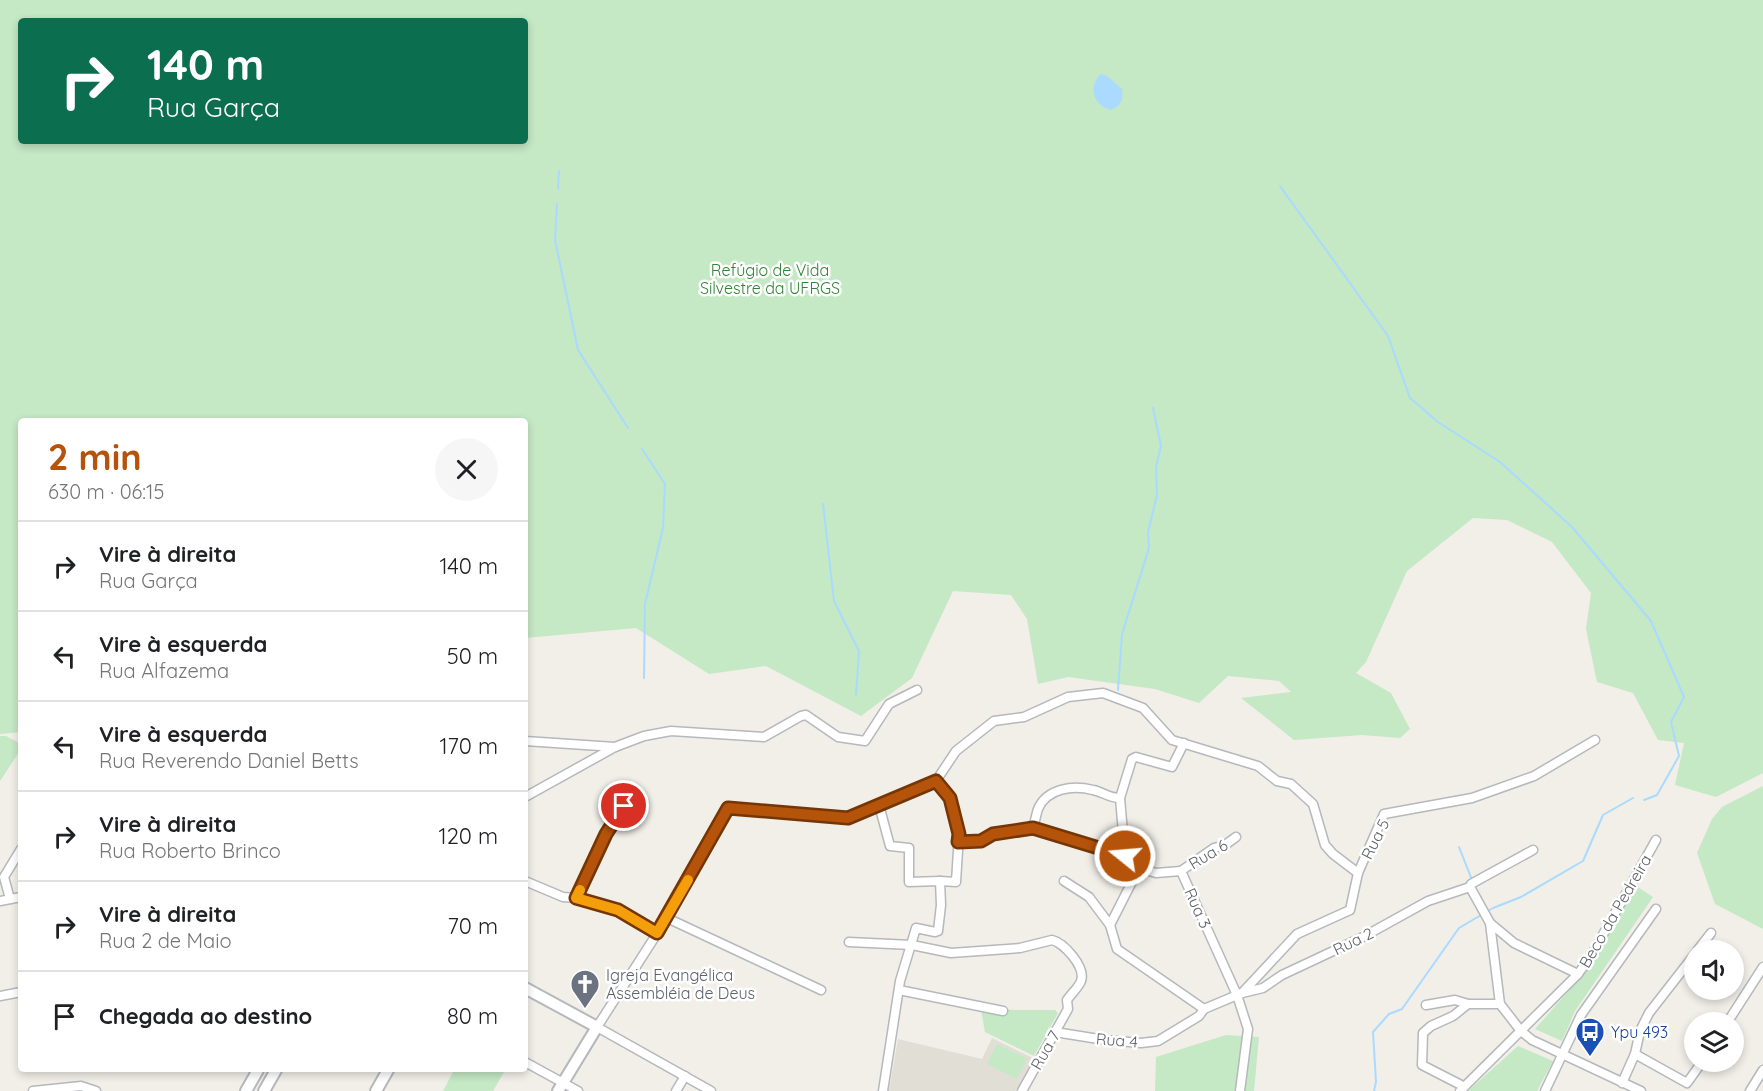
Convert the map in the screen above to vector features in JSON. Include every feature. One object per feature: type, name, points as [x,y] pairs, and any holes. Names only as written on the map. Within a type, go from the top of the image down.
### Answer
[{"type":"street","points":[[528,794],[615,747],[644,736],[671,730],[764,737],[806,715],[838,737],[865,741],[890,704],[918,690]]},
{"type":"street","points":[[560,1087],[667,918],[728,808],[848,818],[936,781],[956,751],[994,721],[1024,717],[1068,697],[1103,693],[1142,707],[1172,740],[1258,766],[1277,781],[1291,784],[1312,804],[1325,845],[1358,873]]},
{"type":"street","name":"Rua 5","points":[[1239,994],[1297,934],[1350,910],[1358,873],[1384,814],[1472,798],[1534,777],[1595,740]]},
{"type":"street","points":[[528,741],[615,747]]},
{"type":"street","points":[[1125,856],[1120,798],[1133,757],[1172,767],[1185,743]]},
{"type":"street","points":[[879,805],[890,846],[909,848],[909,882],[956,882],[959,834],[950,798],[936,781]]},
{"type":"street","points":[[1033,828],[1039,807],[1048,797],[1062,789],[1073,787],[1094,790],[1112,798],[1120,798]]},
{"type":"street","points":[[576,898],[606,834],[633,792]]},
{"type":"street","points":[[958,842],[981,841],[993,834],[1033,828],[1125,856],[1139,868],[1110,925]]},
{"type":"street","name":"Rua 6","points":[[1181,871],[1214,848],[1225,845],[1236,837]]},
{"type":"street","name":"Beco da Pedreira","points":[[1461,1089],[1578,974],[1591,956],[1656,840]]},
{"type":"street","name":"Rua 2","points":[[1239,994],[1263,988],[1282,975],[1363,937],[1428,901],[1470,885],[1533,849]]},
{"type":"street","points":[[10,899],[4,877],[18,854]]},
{"type":"street","name":"Rua 3","points":[[1139,868],[1156,873],[1181,871],[1239,994],[1248,1029],[1240,1091]]},
{"type":"street","points":[[883,1091],[899,990],[916,928],[938,931],[941,905],[940,881]]},
{"type":"street","points":[[1064,881],[1089,897],[1110,925],[1117,949],[1203,1009]]},
{"type":"street","points":[[528,882],[563,897],[576,898],[618,910],[657,933]]},
{"type":"street","points":[[1470,885],[1490,923],[1500,1004],[1521,1031],[1532,1040],[1563,1056],[1641,1091]]},
{"type":"street","points":[[0,901],[18,898]]},
{"type":"street","points":[[1545,1091],[1581,1015],[1656,909]]},
{"type":"street","points":[[667,918],[820,990]]},
{"type":"street","points":[[1490,923],[1514,943],[1578,974]]},
{"type":"street","points":[[1705,940],[1711,933]]},
{"type":"street","name":"Rua 7","points":[[912,945],[951,953],[1020,948],[1045,940],[1057,941],[1079,966],[1082,974],[1081,981],[1067,1000],[1068,1009],[1022,1091]]},
{"type":"street","points":[[849,942],[912,945]]},
{"type":"street","points":[[1734,1012],[1763,967]]},
{"type":"street","points":[[1622,1083],[1635,1054],[1640,1031],[1649,1013],[1684,968]]},
{"type":"street","points":[[528,990],[711,1091]]},
{"type":"street","points":[[899,990],[1003,1011]]},
{"type":"street","points":[[0,996],[18,993]]},
{"type":"street","name":"Rua 4","points":[[1055,1032],[1105,1040],[1141,1043],[1158,1041],[1199,1016],[1203,1009],[1239,994]]},
{"type":"street","points":[[1426,1005],[1455,1000],[1468,1004],[1500,1004]]},
{"type":"street","points":[[1461,1089],[1422,1065],[1423,1033],[1431,1026],[1453,1016],[1468,1004]]},
{"type":"street","points":[[1635,1054],[1687,1083],[1695,1072]]},
{"type":"street","points":[[528,1064],[560,1087],[578,1091]]},
{"type":"street","points":[[1750,1091],[1763,1070]]},
{"type":"street","points":[[246,1091],[257,1072]]},
{"type":"street","points":[[264,1091],[274,1072]]},
{"type":"street","points":[[376,1091],[387,1072]]},
{"type":"street","points":[[676,1091],[685,1076]]},
{"type":"street","points":[[33,1091],[81,1086],[96,1091]]},
{"type":"shaded area","points":[[992,1038],[1035,1059],[1019,1089],[1014,1091],[889,1091],[898,1039],[982,1059]]},
{"type":"green space","name":"Refúgio de Vida Silvestre da UFRGS","points":[[0,0],[1763,0],[1763,773],[1716,797],[1675,785],[1684,743],[1658,740],[1633,693],[1597,682],[1586,629],[1591,593],[1552,542],[1507,520],[1473,518],[1407,571],[1366,662],[1356,673],[1391,693],[1410,729],[1400,738],[1362,735],[1294,740],[1241,698],[1291,692],[1279,681],[1228,676],[1199,703],[1155,689],[1068,677],[1038,684],[1027,619],[1011,595],[953,591],[912,678],[861,716],[766,666],[709,674],[636,628],[528,638],[528,418],[18,418],[18,732],[0,734]]},
{"type":"green space","points":[[0,736],[6,736],[18,742],[18,754],[0,781]]},
{"type":"green space","points":[[1763,786],[1763,929],[1715,904],[1697,853],[1712,819],[1722,807]]},
{"type":"green space","points":[[1636,886],[1653,897],[1575,1011],[1562,1041],[1535,1029],[1582,976]]},
{"type":"green space","points":[[980,1004],[1012,1010],[1055,1010],[1058,1013],[1034,1056],[985,1032]]},
{"type":"green space","points":[[1226,1035],[1259,1037],[1254,1091],[1155,1091],[1156,1057]]},
{"type":"green space","points":[[997,1044],[1027,1059],[1017,1079],[987,1064]]},
{"type":"green space","points":[[1518,1046],[1553,1061],[1537,1091],[1468,1091]]},
{"type":"green space","points":[[453,1072],[504,1072],[493,1091],[443,1091]]},
{"type":"water","points":[[1101,74],[1107,76],[1122,89],[1121,102],[1111,110],[1100,105],[1094,95],[1094,85]]},
{"type":"waterway","points":[[558,189],[559,171]]},
{"type":"waterway","points":[[1280,186],[1388,336],[1410,398],[1438,422],[1500,462],[1572,527],[1651,621],[1684,697],[1671,722],[1679,756],[1657,795],[1644,800]]},
{"type":"waterway","points":[[557,204],[555,240],[578,350],[628,428]]},
{"type":"waterway","points":[[1118,690],[1122,634],[1149,548],[1148,532],[1157,495],[1156,467],[1161,446],[1153,408]]},
{"type":"waterway","points":[[642,449],[665,484],[663,528],[645,604],[644,678]]},
{"type":"waterway","points":[[823,504],[834,601],[859,651],[856,695]]},
{"type":"waterway","points":[[1374,1091],[1376,1082],[1373,1032],[1389,1014],[1402,1009],[1459,928],[1493,908],[1521,897],[1583,861],[1603,815],[1633,798]]},
{"type":"waterway","points":[[1459,847],[1472,880]]},
{"type":"slow traffic","points":[[580,890],[576,898],[618,910],[657,933],[688,880]]},
{"type":"place","name":"Igreja Evangélica Assembléia de Deus","points":[[585,1010]]},
{"type":"place","name":"Ypu 493","points":[[1590,1058]]},
{"type":"route","points":[[624,806],[606,834],[576,898],[618,910],[657,933],[728,808],[848,818],[936,781],[950,798],[959,834],[958,842],[971,843],[981,841],[993,834],[1033,828],[1125,856]]}]
